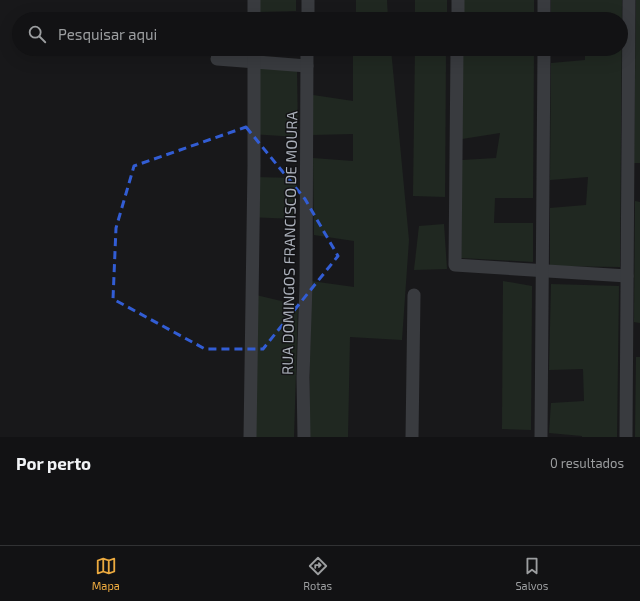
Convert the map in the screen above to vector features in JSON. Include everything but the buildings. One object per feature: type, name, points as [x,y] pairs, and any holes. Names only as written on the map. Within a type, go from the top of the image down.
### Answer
[{"type":"street","points":[[254,0],[254,12]]},
{"type":"street","points":[[308,0],[308,12]]},
{"type":"street","points":[[458,0],[458,12]]},
{"type":"street","points":[[544,0],[544,12]]},
{"type":"street","points":[[626,437],[629,0]]},
{"type":"street","points":[[217,59],[245,56]]},
{"type":"street","points":[[250,437],[254,56]]},
{"type":"street","points":[[259,56],[307,66]]},
{"type":"street","name":"RUA DOMINGOS FRANCISCO DE MOURA","points":[[304,437],[303,377],[306,276],[308,56]]},
{"type":"street","points":[[457,56],[455,265],[627,276]]},
{"type":"street","points":[[541,437],[544,56]]},
{"type":"street","points":[[412,437],[414,295]]},
{"type":"highlighted area","points":[[246,127],[305,199],[338,256],[263,349],[205,349],[113,299],[116,228],[134,166]]},
{"type":"shaded area","points":[[257,0],[296,0],[296,11],[258,12]]},
{"type":"shaded area","points":[[356,0],[387,0],[388,12],[356,12]]},
{"type":"shaded area","points":[[415,0],[447,0],[447,12],[415,12]]},
{"type":"shaded area","points":[[463,0],[534,0],[534,12],[462,12]]},
{"type":"shaded area","points":[[551,0],[622,0],[622,12],[551,12]]},
{"type":"shaded area","points":[[636,0],[640,0],[640,163],[634,163]]},
{"type":"shaded area","points":[[353,56],[392,56],[409,240],[402,340],[350,337],[348,437],[309,437],[311,281],[354,287],[354,241],[314,235],[313,158],[353,161],[353,134],[313,135],[313,95],[353,101]]},
{"type":"shaded area","points":[[415,56],[446,56],[445,197],[413,196]]},
{"type":"shaded area","points":[[462,56],[534,56],[533,198],[495,198],[494,223],[533,223],[533,262],[461,258],[462,160],[496,158],[500,133],[462,139]]},
{"type":"shaded area","points":[[585,56],[622,56],[620,267],[550,266],[550,208],[586,205],[588,177],[550,180],[551,63],[585,60]]},
{"type":"shaded area","points":[[257,66],[297,71],[298,137],[251,134]]},
{"type":"shaded area","points":[[252,177],[297,178],[295,219],[251,217]]},
{"type":"shaded area","points":[[635,201],[640,202],[640,323],[634,322]]},
{"type":"shaded area","points":[[444,224],[447,269],[414,270],[419,226]]},
{"type":"shaded area","points":[[503,281],[532,286],[531,430],[502,429]]},
{"type":"shaded area","points":[[551,284],[619,286],[617,437],[582,437],[549,433],[551,403],[584,401],[583,369],[549,370]]},
{"type":"shaded area","points":[[256,295],[298,305],[294,437],[255,437]]},
{"type":"shaded area","points":[[636,357],[640,357],[640,437],[635,437]]}]
